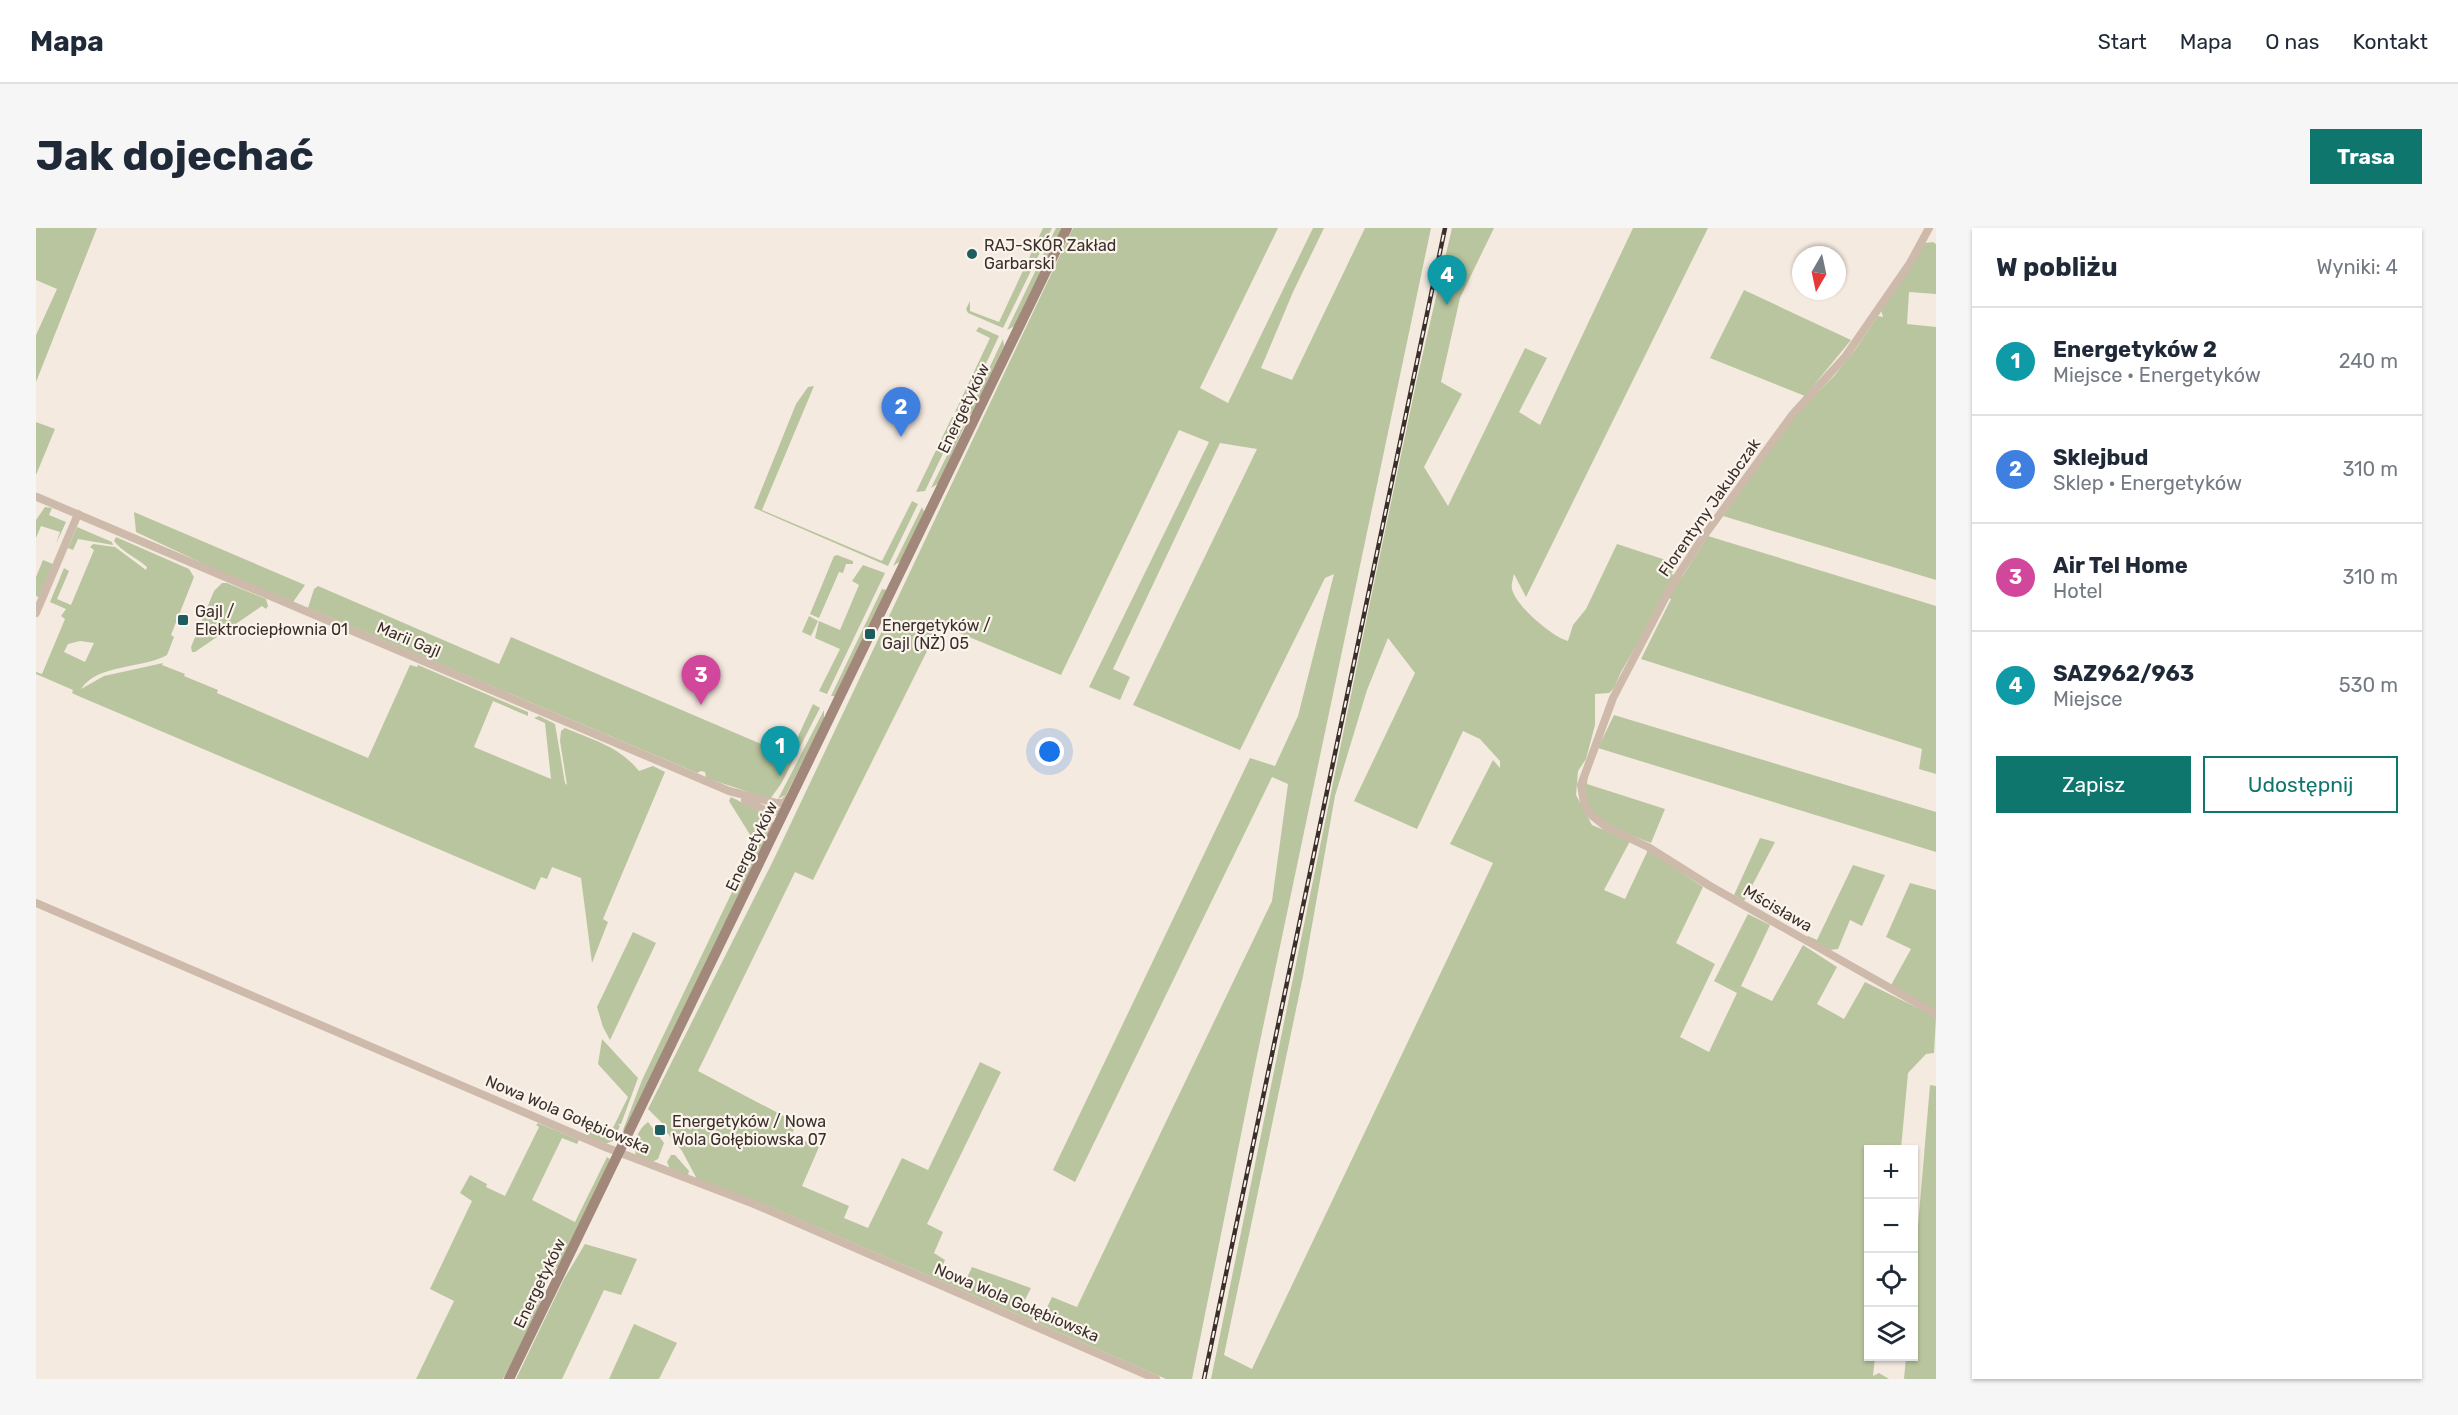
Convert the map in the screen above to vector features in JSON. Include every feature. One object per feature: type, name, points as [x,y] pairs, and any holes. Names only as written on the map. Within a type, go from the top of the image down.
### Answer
[{"type":"main road","name":"Energetyków","points":[[508,1379],[1067,228]]},
{"type":"street","name":"Florentyny Jakubczak","points":[[1606,827],[1591,815],[1584,804],[1581,785],[1584,773],[1613,698],[1673,583],[1701,540],[1792,415],[1845,357],[1910,263],[1929,228]]},
{"type":"street","name":"Marii Gajl","points":[[37,496],[729,791],[784,812]]},
{"type":"street","points":[[36,614],[78,514]]},
{"type":"street","points":[[772,839],[769,807],[783,803],[792,795]]},
{"type":"street","name":"Mścisława","points":[[1606,827],[1648,847],[1802,940],[1936,1014]]},
{"type":"street","name":"Nowa Wola Gołębiowska","points":[[36,903],[619,1153],[754,1204],[1156,1379]]},
{"type":"green space","points":[[36,228],[97,228],[36,382],[36,335],[57,289],[36,280]]},
{"type":"green space","points":[[1043,228],[1052,228],[1003,328],[968,313],[966,309],[970,301],[970,311],[999,322]]},
{"type":"green space","points":[[1056,228],[1062,228],[1015,326],[1007,330]]},
{"type":"green space","points":[[1073,228],[1278,228],[1200,388],[1228,403],[1313,228],[1324,228],[1293,292],[1261,368],[1292,380],[1365,228],[1431,228],[1254,1070],[1192,1379],[1166,1379],[766,1205],[697,1179],[682,1151],[665,1130],[667,1128],[648,1109],[773,861]],"holes":[[[1179,430],[1209,442],[1089,687],[1120,700],[1130,677],[1113,669],[1220,443],[1257,449],[1133,705],[1240,750],[1325,578],[1334,574],[1298,716],[1275,766],[1250,758],[1053,1170],[1075,1182],[1272,777],[1288,784],[1272,901],[1077,1307],[1052,1297],[1044,1314],[1023,1304],[1031,1288],[972,1267],[966,1280],[941,1269],[945,1260],[934,1253],[943,1232],[927,1224],[1001,1072],[980,1062],[928,1170],[902,1158],[868,1228],[844,1218],[849,1206],[802,1186],[819,1147],[791,1135],[797,1123],[698,1071],[795,872],[813,880],[940,625],[1061,675]]]},
{"type":"green space","points":[[1452,228],[1494,228],[1460,298],[1441,382],[1462,394],[1424,467],[1448,506],[1525,348],[1547,358],[1519,412],[1540,425],[1633,228],[1708,228],[1526,597],[1514,574],[1512,587],[1515,596],[1527,612],[1553,634],[1568,641],[1573,625],[1586,609],[1617,544],[1678,564],[1671,574],[1682,577],[1708,536],[1936,606],[1936,774],[1919,769],[1922,749],[1641,659],[1671,599],[1665,596],[1614,688],[1609,693],[1595,694],[1595,725],[1586,759],[1578,771],[1576,795],[1592,825],[1630,841],[1604,890],[1625,899],[1648,850],[1703,887],[1676,943],[1715,964],[1680,1037],[1709,1052],[1737,993],[1714,981],[1748,914],[1770,925],[1741,986],[1772,1001],[1803,945],[1837,967],[1817,1004],[1844,1019],[1865,982],[1936,1017],[1934,1053],[1926,1054],[1908,1073],[1901,1145],[1864,1145],[1864,1361],[1875,1361],[1873,1376],[1879,1373],[1889,1379],[1211,1379],[1417,379]],"holes":[[[1388,638],[1415,673],[1354,801],[1417,829],[1463,731],[1480,739],[1500,761],[1500,768],[1493,760],[1450,844],[1493,863],[1252,1369],[1224,1355],[1303,976],[1335,796],[1367,690]]]},
{"type":"green space","points":[[1925,243],[1936,244],[1936,294],[1909,292],[1907,324],[1936,327],[1936,580],[1723,516],[1798,412],[1834,376],[1878,316],[1883,317],[1881,310]]},
{"type":"green space","points":[[1744,290],[1851,340],[1805,396],[1710,358]]},
{"type":"green space","points":[[979,327],[999,336],[962,414],[955,412],[990,338],[976,331]]},
{"type":"green space","points":[[1003,339],[1004,346],[972,413],[967,415]]},
{"type":"green space","points":[[814,386],[762,510],[882,561],[912,501],[918,504],[888,566],[754,508],[796,404],[808,387]]},
{"type":"green space","points":[[952,417],[959,420],[925,491],[916,492]]},
{"type":"green space","points":[[36,422],[55,429],[36,475]]},
{"type":"green space","points":[[963,423],[964,427],[939,483],[931,488]]},
{"type":"green space","points":[[45,507],[52,508],[49,515],[66,522],[56,544],[60,532],[41,526],[36,538],[36,520]]},
{"type":"green space","points":[[922,507],[924,512],[901,561],[893,566]]},
{"type":"green space","points":[[134,512],[305,585],[291,605],[136,532]]},
{"type":"green space","points":[[77,527],[112,542],[113,545],[78,539],[73,550],[68,548]]},
{"type":"green space","points":[[116,537],[189,569],[194,577],[171,635],[174,637],[167,655],[98,675],[81,689],[104,676],[163,663],[162,665],[185,674],[184,676],[218,690],[217,693],[368,758],[410,665],[417,667],[418,665],[528,712],[528,716],[493,701],[474,747],[551,779],[545,723],[534,718],[539,716],[555,724],[567,785],[560,741],[561,731],[565,728],[615,750],[639,771],[653,766],[665,772],[603,919],[608,922],[592,963],[581,878],[552,867],[547,879],[541,877],[535,890],[76,695],[72,693],[73,690],[36,674],[36,672],[42,674],[65,619],[61,616],[66,609],[50,602],[64,568],[69,571],[57,599],[71,605],[94,550],[90,547],[93,544],[115,547],[146,570],[147,567],[114,541]],"holes":[[[80,641],[94,643],[85,662],[64,652],[68,644]]]},
{"type":"green space","points":[[834,556],[853,561],[853,564],[846,564],[843,573],[839,572],[819,618],[810,614]]},
{"type":"green space","points":[[43,560],[53,564],[39,597],[36,596],[36,577]]},
{"type":"green space","points":[[863,565],[885,573],[827,694],[819,691],[840,649],[815,638],[819,621],[840,630],[859,585],[852,581]]},
{"type":"green space","points":[[222,583],[266,599],[268,606],[266,609],[262,606],[192,652],[191,647],[214,591]]},
{"type":"green space","points":[[318,586],[499,664],[511,637],[789,756],[813,704],[820,708],[781,784],[770,799],[706,778],[705,772],[697,773],[308,608],[314,589]]},
{"type":"green space","points":[[882,589],[887,590],[835,696],[831,696]]},
{"type":"green space","points":[[809,616],[818,621],[811,636],[802,632]]},
{"type":"green space","points":[[824,710],[824,720],[786,795],[778,799]]},
{"type":"green space","points":[[1614,715],[1936,812],[1936,852],[1598,748]]},
{"type":"green space","points":[[1588,774],[1587,784],[1665,809],[1651,843],[1614,827],[1592,811],[1586,801],[1584,789]]},
{"type":"green space","points":[[731,797],[757,810],[762,815],[752,838],[729,801]]},
{"type":"green space","points":[[766,821],[768,834],[625,1132],[623,1130],[642,1080]]},
{"type":"green space","points":[[1760,838],[1775,842],[1744,901],[1734,895]]},
{"type":"green space","points":[[1853,865],[1885,875],[1862,926],[1850,920],[1838,949],[1830,950],[1806,938],[1808,936],[1817,940]]},
{"type":"green space","points":[[1910,883],[1936,890],[1936,1010],[1890,987],[1911,949],[1886,937]]},
{"type":"green space","points":[[633,932],[656,943],[610,1040],[597,1007]]},
{"type":"green space","points":[[602,1039],[638,1078],[613,1141],[605,1144],[587,1136],[589,1130],[608,1138],[628,1097],[598,1064]]},
{"type":"green space","points":[[1930,1085],[1936,1086],[1936,1379],[1904,1379],[1906,1361],[1918,1361],[1918,1226]]},
{"type":"green space","points":[[648,1122],[664,1143],[658,1159],[652,1162],[636,1155],[635,1151],[637,1137]]},
{"type":"green space","points":[[538,1123],[579,1140],[577,1144],[562,1138],[532,1200],[575,1222],[607,1157],[610,1159],[608,1166],[561,1264],[549,1278],[532,1325],[503,1379],[416,1379],[454,1301],[430,1289],[472,1201],[460,1193],[470,1175],[487,1184],[486,1187],[505,1196],[539,1127],[536,1125]]},
{"type":"green space","points":[[671,1155],[675,1155],[689,1171],[688,1175],[670,1169],[667,1162]]},
{"type":"green space","points":[[585,1244],[637,1259],[621,1295],[604,1290],[562,1379],[516,1379],[564,1279]]},
{"type":"green space","points":[[634,1324],[677,1343],[659,1379],[609,1379]]},
{"type":"railway","points":[[1204,1379],[1445,228]]},
{"type":"place","name":"RAJ-SKÓR Zakład Garbarski","points":[[972,254]]},
{"type":"place","name":"SAZ962/963","points":[[1447,305]]},
{"type":"place","name":"Sklejbud","points":[[901,437]]},
{"type":"place","name":"Gajl / Elektrociepłownia 01","points":[[183,620]]},
{"type":"place","name":"Energetyków / Gajl (NŻ) 05","points":[[870,634]]},
{"type":"place","name":"Air Tel Home","points":[[701,705]]},
{"type":"place","name":"Energetyków 2","points":[[780,776]]},
{"type":"place","name":"Energetyków / Nowa Wola Gołębiowska 07","points":[[660,1130]]}]
